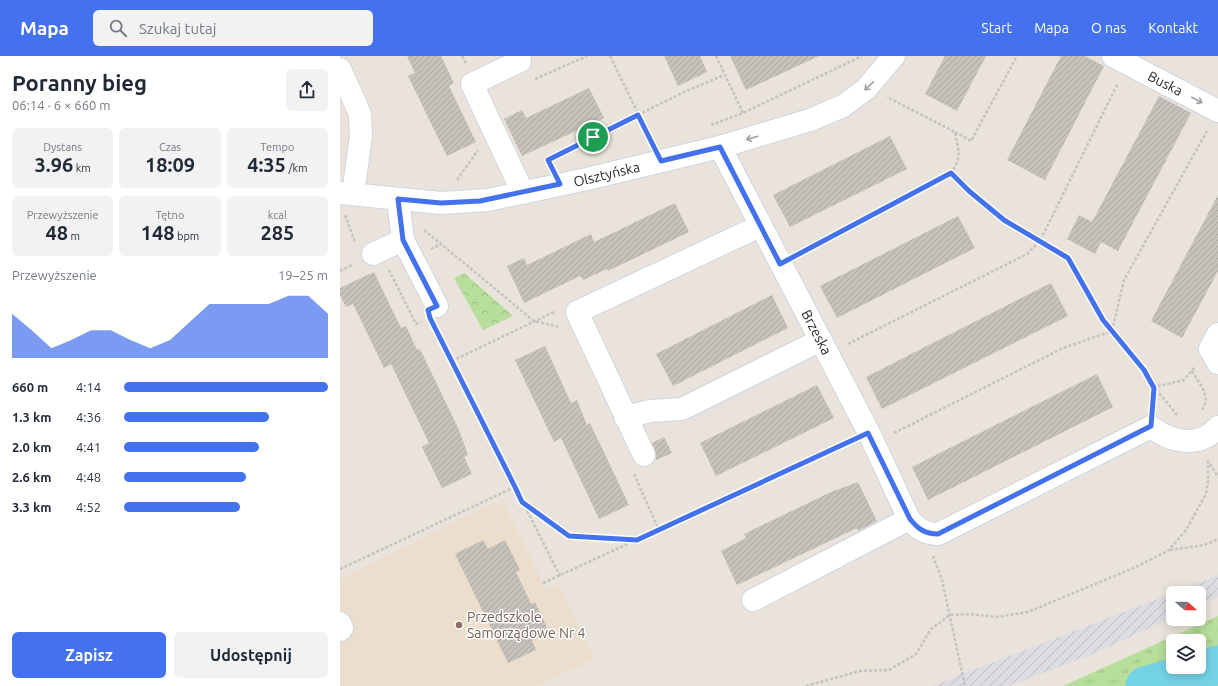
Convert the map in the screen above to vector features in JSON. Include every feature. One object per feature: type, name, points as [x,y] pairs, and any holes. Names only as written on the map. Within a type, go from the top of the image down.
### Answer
[{"type":"street","name":"Olsztyńska","points":[[345,199],[398,199],[441,203],[488,200],[720,147],[819,117],[849,102],[870,86],[894,56]]},
{"type":"street","name":"Buska","points":[[1120,60],[1214,118]]},
{"type":"street","points":[[520,61],[472,84],[523,192]]},
{"type":"street","points":[[340,69],[360,114],[361,136],[345,199]]},
{"type":"street","name":"Brzeska","points":[[720,147],[916,525]]},
{"type":"street","points":[[398,199],[403,240],[434,312]]},
{"type":"street","points":[[644,455],[585,332],[577,312],[760,226]]},
{"type":"street","points":[[370,250],[403,240]]},
{"type":"street","points":[[625,417],[650,410],[682,409],[824,347]]},
{"type":"street","points":[[753,600],[916,525],[928,534],[938,534],[1151,426],[1162,436],[1176,441],[1190,442],[1211,432]]},
{"type":"street","points":[[340,623],[342,628],[340,630]]},
{"type":"path","points":[[520,61],[535,79],[587,56]]},
{"type":"path","points":[[610,56],[661,161]]},
{"type":"path","points":[[716,56],[755,137]]},
{"type":"path","points":[[708,126],[743,113],[862,56]]},
{"type":"path","points":[[870,86],[971,141],[1017,56]]},
{"type":"path","points":[[824,347],[1027,254],[1040,241],[1120,60]]},
{"type":"path","points":[[560,184],[548,160],[638,115],[724,75]]},
{"type":"path","points":[[1112,331],[1124,280],[1214,118]]},
{"type":"path","points":[[441,203],[493,128]]},
{"type":"path","points":[[780,264],[951,173],[960,156],[955,132]]},
{"type":"path","points":[[951,173],[969,191],[1004,220],[1068,258],[1103,320],[1144,370],[1154,388],[1178,417],[1183,418]]},
{"type":"path","points":[[345,199],[370,250],[416,324],[434,312],[452,361],[560,576]]},
{"type":"path","points":[[423,229],[534,321],[585,332]]},
{"type":"path","points":[[452,361],[562,309]]},
{"type":"path","points":[[543,583],[659,530],[871,438],[1063,348],[1112,331]]},
{"type":"path","points":[[1154,388],[1184,380],[1215,349]]},
{"type":"path","points":[[1192,371],[1206,394],[1206,405],[1201,411]]},
{"type":"path","points":[[1151,426],[1154,388]]},
{"type":"path","points":[[1169,550],[1186,530],[1206,494],[1211,432]]},
{"type":"path","points":[[644,455],[632,471],[659,530]]},
{"type":"path","points":[[1209,464],[1218,477]]},
{"type":"path","points":[[340,569],[515,487]]},
{"type":"path","points":[[522,502],[569,536],[637,540]]},
{"type":"path","points":[[916,525],[942,580],[965,686]]},
{"type":"path","points":[[806,686],[860,671],[889,670],[916,654],[931,629],[950,614],[970,614],[997,617],[1028,612],[1136,567],[1169,550],[1204,545],[1218,539]]},
{"type":"shaded area","name":"Przedszkole Samorządowe Nr 4","points":[[493,503],[506,507],[546,590],[559,584],[594,659],[537,686],[340,686],[340,579]]},
{"type":"shaded area","points":[[1218,575],[1218,597],[1206,602],[1206,586],[1191,586]]},
{"type":"shaded area","points":[[1166,596],[1166,620],[1093,654],[1009,686],[932,686]]},
{"type":"green space","points":[[464,273],[513,316],[483,330],[454,278]]},
{"type":"green space","points":[[1218,616],[1218,686],[1063,686],[1166,639],[1166,674],[1206,674],[1206,634],[1178,634],[1196,626],[1206,626],[1206,621]]},
{"type":"green space","points":[[1218,646],[1218,686],[1109,686],[1166,666],[1166,674],[1206,674],[1206,650]]},
{"type":"building","points":[[407,56],[441,56],[454,83],[449,86],[476,142],[447,156],[408,76],[415,73]]},
{"type":"building","points":[[664,56],[700,56],[707,72],[678,86]]},
{"type":"building","points":[[730,56],[819,56],[746,90]]},
{"type":"building","points":[[945,56],[986,56],[957,111],[925,94]]},
{"type":"building","points":[[1061,56],[1085,56],[1104,66],[1045,180],[1007,160]]},
{"type":"building","points":[[589,88],[604,118],[522,156],[504,119],[522,110],[526,118]]},
{"type":"building","points":[[1159,96],[1191,113],[1118,251],[1101,242],[1095,254],[1067,239],[1079,215],[1092,222]]},
{"type":"building","points":[[890,136],[907,169],[790,227],[773,195]]},
{"type":"building","points":[[1218,195],[1218,271],[1182,338],[1151,321]]},
{"type":"building","points":[[675,203],[689,232],[608,271],[607,269],[583,280],[580,276],[524,303],[507,266],[524,258],[527,265],[591,234],[594,242]]},
{"type":"building","points":[[958,216],[975,248],[837,318],[820,286]]},
{"type":"building","points":[[374,272],[401,328],[406,326],[417,350],[420,349],[459,430],[468,455],[464,457],[472,474],[442,488],[422,447],[429,443],[391,364],[384,368],[353,304],[346,307],[340,295],[340,288]]},
{"type":"building","points":[[1051,283],[1068,316],[882,409],[866,377]]},
{"type":"building","points":[[772,295],[788,328],[673,386],[656,354]]},
{"type":"building","points":[[545,346],[571,403],[577,400],[587,425],[590,423],[629,505],[599,519],[561,438],[554,442],[515,360]]},
{"type":"building","points":[[1097,374],[1113,407],[928,500],[912,467]]},
{"type":"building","points":[[817,385],[834,418],[716,476],[700,443]]},
{"type":"building","points":[[664,437],[672,453],[656,460],[655,450],[652,443]]},
{"type":"building","points":[[858,482],[877,521],[858,531],[857,528],[737,585],[721,551],[746,538],[744,534],[831,492]]},
{"type":"building","points":[[483,540],[488,549],[505,540],[520,570],[516,572],[531,604],[535,602],[549,632],[532,641],[536,650],[508,663],[455,554]]},
{"type":"waterway","points":[[1145,686],[1218,665]]},
{"type":"place","name":"Przedszkole Samorządowe Nr 4","points":[[459,625]]},
{"type":"route","points":[[638,115],[661,161],[720,147],[780,264],[951,173],[988,208],[1004,220],[1068,258],[1103,320],[1144,370],[1154,388],[1151,426],[938,534],[928,534],[917,528],[910,519],[868,433],[637,540],[569,536],[522,502],[430,318],[428,310],[437,306],[403,240],[398,199],[441,203],[480,201],[560,184],[548,160],[593,137],[638,115]]}]
